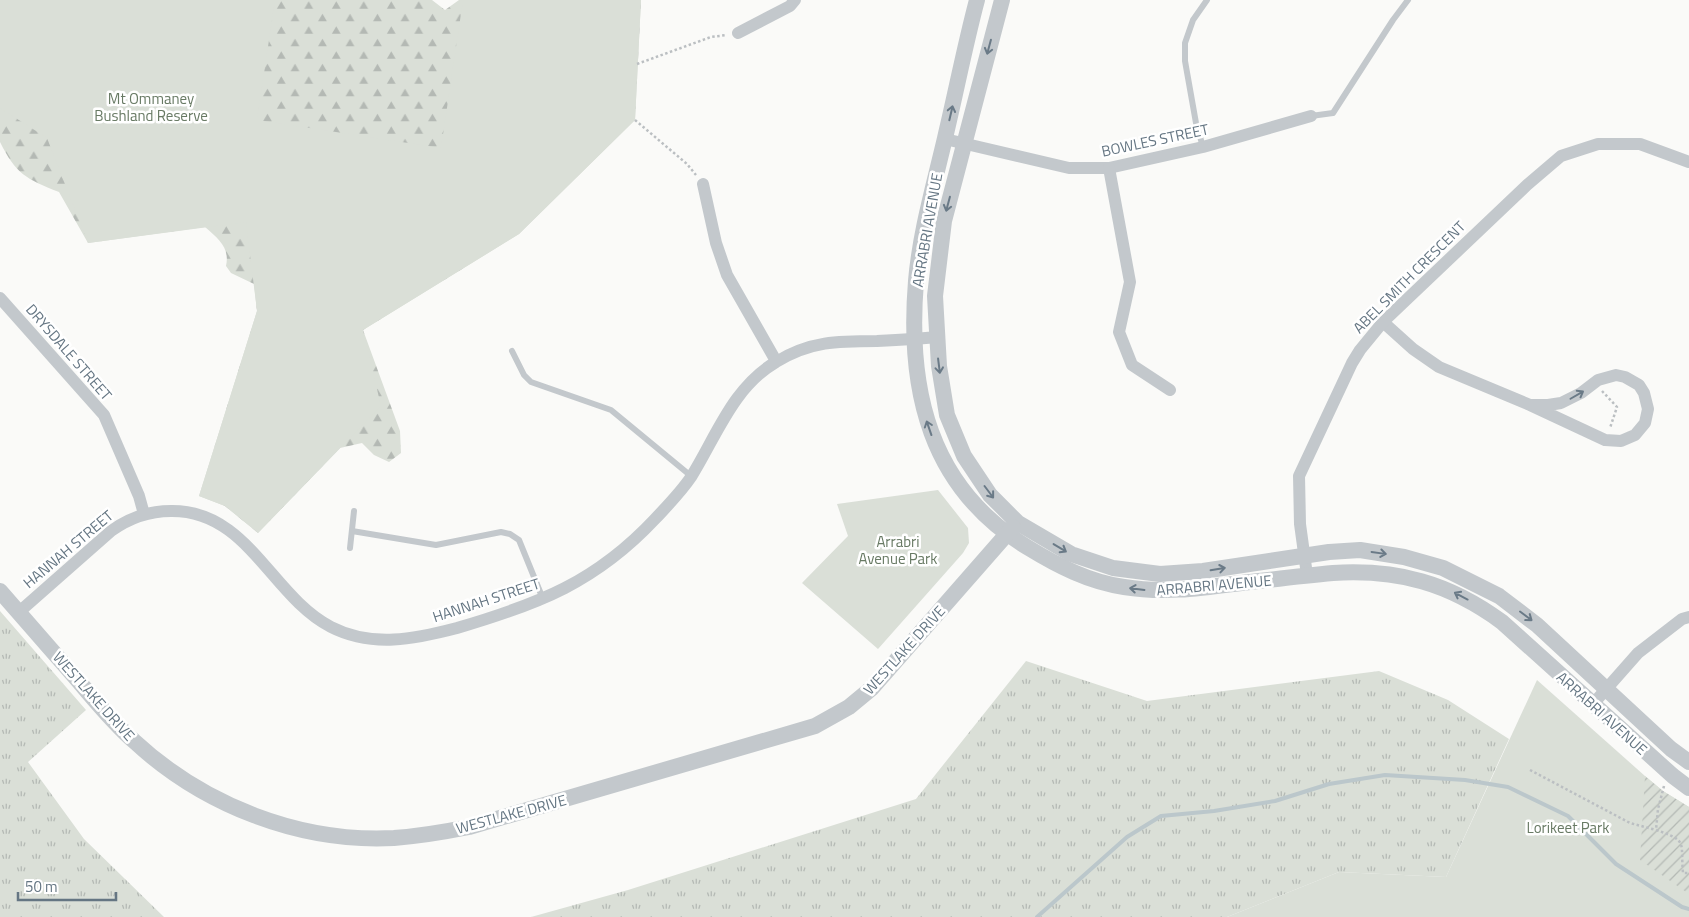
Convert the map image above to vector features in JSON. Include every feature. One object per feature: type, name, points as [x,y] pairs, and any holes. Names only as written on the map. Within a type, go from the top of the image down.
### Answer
[{"type":"street","points":[[738,33],[790,6],[795,0]]},
{"type":"street","name":"ARRABRI AVENUE","points":[[977,0],[920,249],[916,282],[915,339],[920,394],[933,441],[949,472],[974,506],[1006,534],[1067,570],[1101,582],[1123,587],[1172,591],[1333,572],[1374,572],[1417,579],[1455,593],[1486,610],[1502,622],[1672,776],[1689,788]]},
{"type":"street","name":"ARRABRI AVENUE","points":[[1002,0],[944,221],[935,296],[936,337],[947,415],[964,456],[990,494],[1018,523],[1071,554],[1113,568],[1160,574],[1203,571],[1345,550],[1360,550],[1404,557],[1443,568],[1499,596],[1537,625],[1671,749],[1689,762]]},
{"type":"street","name":"BOWLES STREET","points":[[945,139],[1069,168],[1108,168],[1203,148],[1311,116]]},
{"type":"street","name":"ABEL SMITH CRESCENT","points":[[1307,575],[1300,524],[1300,476],[1352,363],[1383,322],[1527,185],[1561,156],[1598,144],[1640,144],[1689,162]]},
{"type":"street","points":[[1108,168],[1130,282],[1119,332],[1132,365],[1170,390]]},
{"type":"street","points":[[704,184],[716,243],[726,275],[776,361]]},
{"type":"street","name":"DRYSDALE STREET","points":[[0,298],[104,415],[139,496],[144,514]]},
{"type":"street","points":[[1383,322],[1418,353],[1439,367],[1530,405],[1605,440],[1614,442],[1626,440],[1638,433],[1646,419],[1648,405],[1641,388],[1636,382],[1625,377],[1609,376],[1594,382],[1581,394],[1561,403],[1530,405]]},
{"type":"street","name":"HANNAH STREET","points":[[19,612],[123,522],[144,514],[164,511],[193,511],[222,524],[241,539],[310,615],[332,628],[353,636],[368,639],[405,640],[434,634],[507,613],[543,600],[572,585],[598,569],[634,542],[683,488],[740,392],[756,376],[776,361],[828,342],[936,337]]},
{"type":"street","name":"WESTLAKE DRIVE","points":[[0,591],[116,725],[163,766],[203,792],[227,805],[290,827],[358,838],[393,838],[429,835],[469,827],[816,726],[849,707],[872,688],[1006,534],[1018,523]]},
{"type":"street","points":[[1593,704],[1638,653],[1682,620],[1689,617]]},
{"type":"lane","points":[[1203,148],[1196,123],[1185,61],[1185,43],[1193,20],[1207,0]]},
{"type":"lane","points":[[1311,116],[1333,113],[1408,0]]},
{"type":"lane","points":[[512,351],[524,375],[531,382],[612,410],[691,476]]},
{"type":"lane","points":[[350,548],[354,511]]},
{"type":"lane","points":[[352,531],[436,544],[501,532],[510,534],[520,540],[543,600]]},
{"type":"path","points":[[637,64],[711,37],[738,33]]},
{"type":"path","points":[[635,120],[687,164],[704,184]]},
{"type":"path","points":[[1594,382],[1617,407],[1605,440]]},
{"type":"path","points":[[1530,770],[1630,823],[1679,839],[1684,848],[1683,873],[1689,872]]},
{"type":"path","points":[[1656,830],[1658,809],[1665,785]]},
{"type":"green space","name":"Mt Ommaney Bushland Reserve","points":[[0,0],[432,0],[445,10],[459,0],[641,0],[635,120],[519,234],[363,330],[400,431],[401,453],[389,462],[374,455],[362,443],[340,448],[258,533],[225,506],[199,496],[257,311],[254,284],[231,273],[226,266],[225,249],[205,227],[88,243],[59,192],[30,179],[17,168],[0,142]]},
{"type":"green space","name":"Mt Ommaney Bushland Reserve","points":[[0,0],[275,0],[257,120],[441,148],[463,0],[641,0],[635,120],[519,234],[363,330],[381,406],[258,533],[225,506],[199,496],[257,311],[246,222],[88,243],[47,138],[0,108]]},
{"type":"green space","name":"Arrabri Avenue Park","points":[[938,490],[968,528],[969,543],[963,553],[878,649],[802,583],[848,536],[837,504]]},
{"type":"green space","points":[[0,611],[86,710],[28,762],[84,839],[164,917],[0,917]]},
{"type":"green space","points":[[1026,661],[1147,701],[1379,671],[1448,700],[1509,739],[1446,877],[1339,872],[1227,917],[531,917],[628,890],[916,799]]},
{"type":"green space","name":"Lorikeet Park","points":[[1537,680],[1645,776],[1663,791],[1689,807],[1689,917],[1227,917],[1339,872],[1446,877]]},
{"type":"green space","points":[[1645,776],[1663,791],[1689,807],[1689,894],[1640,860]]},
{"type":"waterway","points":[[1037,917],[1127,837],[1161,816],[1214,811],[1275,801],[1329,784],[1385,775],[1465,780],[1508,787],[1568,816],[1616,864],[1682,907],[1689,909]]}]
